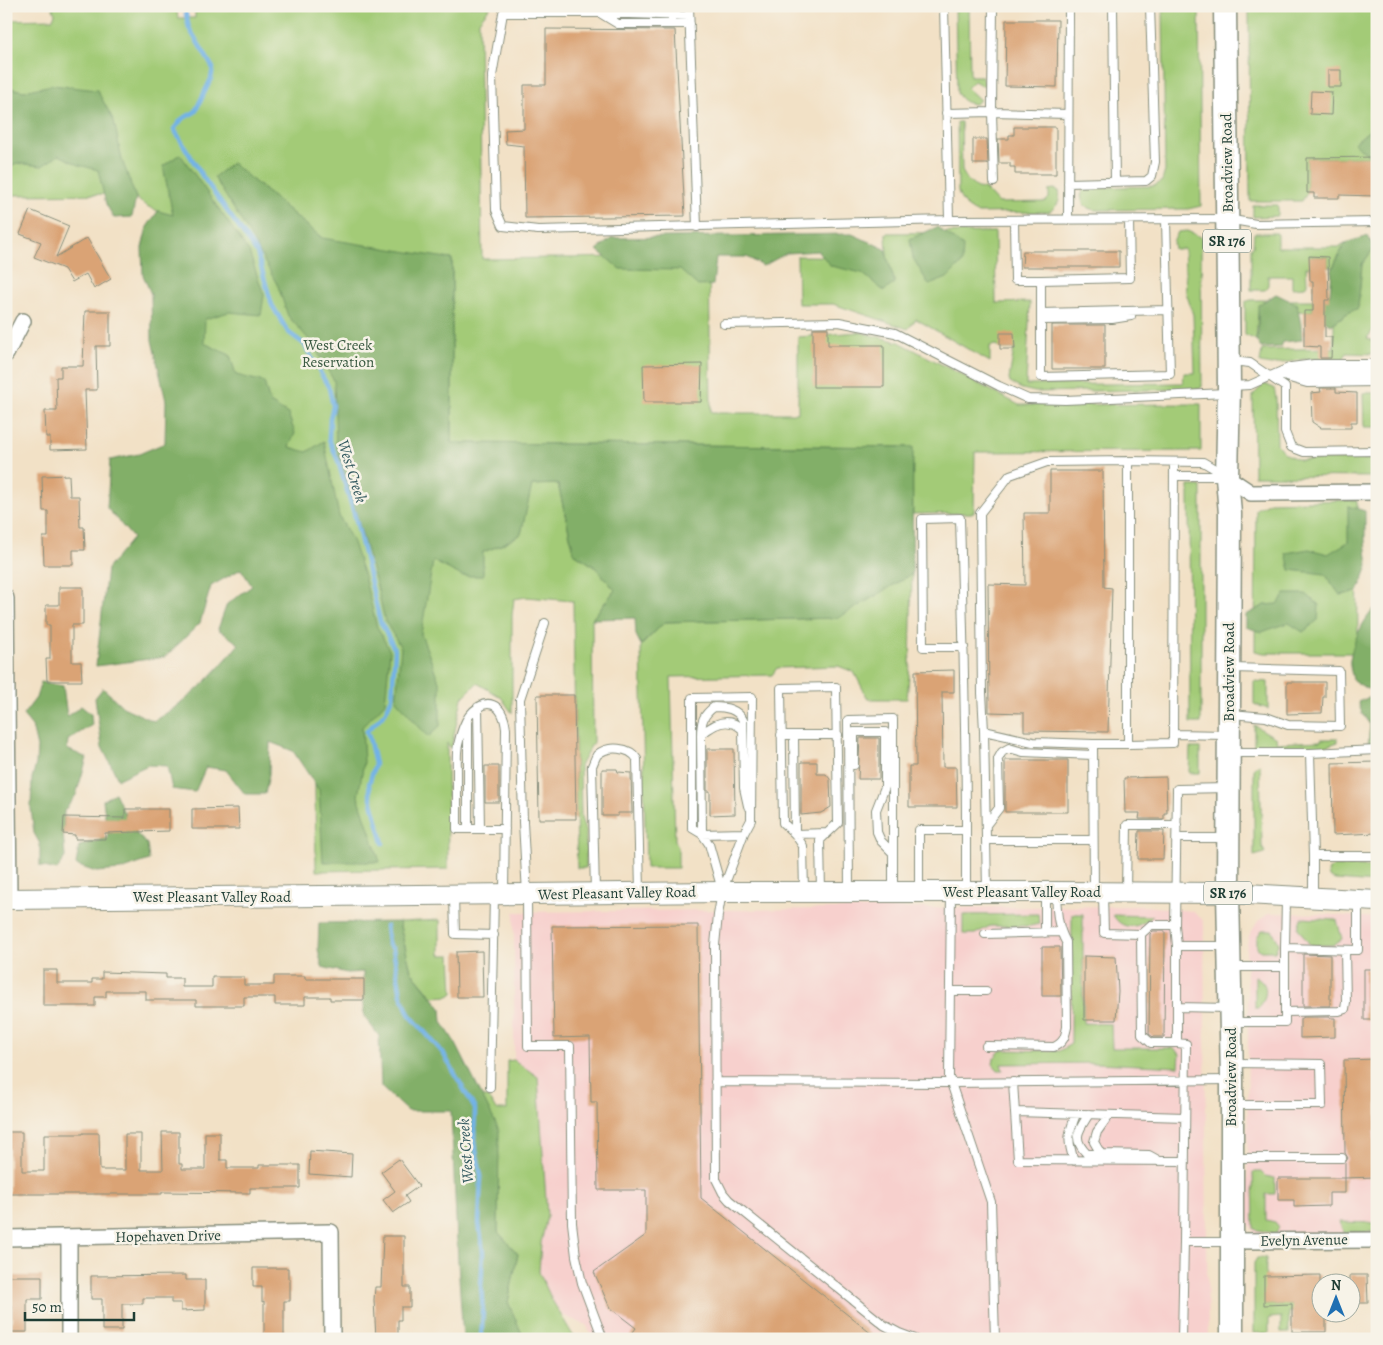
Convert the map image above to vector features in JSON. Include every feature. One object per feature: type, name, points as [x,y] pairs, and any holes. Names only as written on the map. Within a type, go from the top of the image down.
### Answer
[{"type":"main road","name":"Broadview Road","points":[[1225,6],[1229,360],[1227,476],[1230,514],[1228,892],[1232,1339]]},
{"type":"main road","name":"West Pleasant Valley Road","points":[[8,899],[722,892],[1228,892],[1367,900]]},
{"type":"street","points":[[6,324],[23,321],[6,354]]},
{"type":"street","points":[[1227,476],[1251,493],[1377,492]]},
{"type":"street","points":[[6,598],[8,899]]},
{"type":"street","name":"Hopehaven Drive","points":[[6,1238],[331,1232],[332,1339]]},
{"type":"street","points":[[69,1238],[69,1339]]},
{"type":"street","name":"Evelyn Avenue","points":[[1231,1242],[1377,1240]]},
{"type":"lane","points":[[689,6],[697,227]]},
{"type":"lane","points":[[944,6],[949,220]]},
{"type":"lane","points":[[993,6],[992,112],[994,182]]},
{"type":"lane","points":[[1068,220],[1069,6]]},
{"type":"lane","points":[[1113,6],[1115,182]]},
{"type":"lane","points":[[1068,183],[1146,181],[1155,170],[1150,6]]},
{"type":"lane","points":[[689,16],[505,10],[492,76],[496,210],[504,226],[538,230],[949,220],[1227,219],[1256,224],[1377,222]]},
{"type":"lane","points":[[599,13],[618,24],[690,24]]},
{"type":"lane","points":[[946,113],[1068,114]]},
{"type":"lane","points":[[1014,220],[1015,280],[1130,278],[1129,220]]},
{"type":"lane","points":[[1041,280],[1042,378],[1170,374],[1166,220]]},
{"type":"lane","points":[[1041,316],[1169,310]]},
{"type":"lane","points":[[724,324],[839,322],[895,333],[1028,399],[1065,400],[1229,390],[1250,385],[1281,372],[1314,364],[1377,364]]},
{"type":"lane","points":[[1229,360],[1250,363],[1281,372],[1307,383],[1377,382]]},
{"type":"lane","points":[[1281,372],[1377,370]]},
{"type":"lane","points":[[1281,372],[1312,377],[1377,375]]},
{"type":"lane","points":[[1281,372],[1285,387],[1285,432],[1291,447],[1304,452],[1377,451]]},
{"type":"lane","points":[[1128,461],[1128,744]]},
{"type":"lane","points":[[987,892],[980,513],[1010,475],[1046,462],[1203,462],[1227,476]]},
{"type":"lane","points":[[984,731],[1033,742],[1093,744],[1173,743],[1174,462]]},
{"type":"lane","points":[[1174,476],[1227,476]]},
{"type":"lane","points":[[964,647],[923,647],[922,519],[960,518],[964,647],[966,830],[958,892],[950,991],[949,1068],[951,1083],[991,1202],[995,1339]]},
{"type":"lane","points":[[545,623],[520,699],[522,822],[527,894],[528,1046],[570,1046],[572,1223],[582,1283],[603,1339]]},
{"type":"lane","points":[[1229,668],[1339,670],[1340,726],[1288,725],[1266,717],[1229,734]]},
{"type":"lane","points":[[836,687],[838,823],[820,840],[812,892],[803,846],[795,834],[782,823],[781,688],[836,687]]},
{"type":"lane","points":[[722,892],[709,844],[702,834],[692,828],[692,698],[752,697],[751,820],[744,833],[722,892],[715,945],[716,1179],[729,1200],[884,1325],[915,1339]]},
{"type":"lane","points":[[490,1086],[494,935],[505,829],[506,729],[505,716],[499,708],[492,705],[478,707],[468,718],[457,746],[457,829],[505,829]]},
{"type":"lane","points":[[478,707],[480,829]]},
{"type":"lane","points":[[702,834],[701,723],[703,717],[714,707],[728,708],[736,712],[743,720],[744,788],[751,820]]},
{"type":"lane","points":[[849,892],[848,720],[893,720],[893,892]]},
{"type":"lane","points":[[701,735],[707,729],[726,721],[738,725],[743,730]]},
{"type":"lane","points":[[849,808],[854,778],[854,732],[885,732],[885,787],[876,810],[877,832],[881,841],[892,852]]},
{"type":"lane","points":[[1173,734],[1229,734],[1310,752],[1377,750]]},
{"type":"lane","points":[[781,735],[838,735]]},
{"type":"lane","points":[[794,735],[795,834]]},
{"type":"lane","points":[[1093,744],[1093,840],[1104,933],[1141,934],[1151,925],[1175,925]]},
{"type":"lane","points":[[986,825],[999,808],[998,758],[1002,752],[1009,748],[1023,752],[1093,755]]},
{"type":"lane","points":[[595,893],[592,766],[596,756],[602,751],[614,749],[628,750],[637,759],[640,893]]},
{"type":"lane","points":[[1310,752],[1313,898]]},
{"type":"lane","points":[[1177,1043],[1178,946],[1175,925],[1175,892],[1177,789],[1228,788]]},
{"type":"lane","points":[[1126,892],[1127,825],[1177,825]]},
{"type":"lane","points":[[920,892],[919,830],[966,830]]},
{"type":"lane","points":[[702,834],[744,833]]},
{"type":"lane","points":[[795,834],[827,833]]},
{"type":"lane","points":[[1177,838],[1228,838]]},
{"type":"lane","points":[[986,840],[1093,840]]},
{"type":"lane","points":[[1313,856],[1377,856]]},
{"type":"lane","points":[[986,1046],[1054,1047],[1062,1043],[1066,1027],[1066,942],[1057,919],[1051,892]]},
{"type":"lane","points":[[1045,934],[1051,892]]},
{"type":"lane","points":[[454,895],[455,934],[494,935]]},
{"type":"lane","points":[[1177,1007],[1285,1022],[1286,896]]},
{"type":"lane","points":[[1285,948],[1358,950],[1367,900]]},
{"type":"lane","points":[[985,934],[1045,934],[1061,932]]},
{"type":"lane","points":[[1141,934],[1142,1035],[1151,1043],[1186,1044],[1182,1339]]},
{"type":"lane","points":[[1178,946],[1285,967]]},
{"type":"lane","points":[[1285,1012],[1339,1011],[1344,1009],[1344,950]]},
{"type":"lane","points":[[950,991],[986,991]]},
{"type":"lane","points":[[715,1082],[951,1083],[1185,1080],[1231,1071],[1322,1064],[1322,1105],[1231,1105]]},
{"type":"lane","points":[[1013,1082],[1018,1160],[1185,1162]]},
{"type":"lane","points":[[1016,1112],[1185,1117]]},
{"type":"lane","points":[[1074,1161],[1069,1146],[1069,1134],[1076,1114]]},
{"type":"lane","points":[[1089,1114],[1078,1133],[1079,1146],[1087,1154],[1149,1156],[1160,1162]]},
{"type":"lane","points":[[1101,1154],[1094,1142],[1097,1132],[1109,1115]]},
{"type":"lane","points":[[1231,1158],[1342,1158]]},
{"type":"lane","points":[[1184,1242],[1231,1242]]},
{"type":"shaded area","points":[[1145,906],[1192,911],[1202,919],[1204,925],[1208,1339],[595,1339],[586,1325],[564,1316],[552,1300],[539,1272],[541,1243],[547,1216],[514,1060],[514,912]]},
{"type":"shaded area","points":[[1270,913],[1377,918],[1377,1236],[1255,1234],[1247,1221],[1248,1007],[1246,950],[1249,936],[1258,921]]},
{"type":"green space","name":"West Creek Reservation","points":[[52,6],[176,6],[178,18],[195,18],[195,6],[491,6],[479,21],[482,259],[709,256],[711,413],[798,413],[798,337],[859,332],[899,342],[1019,405],[1201,404],[1201,451],[975,452],[974,513],[913,514],[912,447],[452,443],[452,260],[446,567],[501,545],[521,534],[531,485],[558,484],[574,553],[595,567],[615,590],[592,619],[593,742],[580,766],[581,818],[586,833],[586,868],[577,868],[573,601],[526,597],[514,599],[512,615],[512,713],[501,697],[477,683],[462,698],[451,749],[447,743],[448,869],[316,871],[311,456],[179,457],[179,193],[173,216],[145,205],[134,194],[6,195],[6,20],[53,19],[55,14]],"holes":[[[250,178],[322,238],[281,248]]]},
{"type":"green space","points":[[955,6],[969,6],[970,76],[982,76],[985,85],[983,86],[974,81],[967,88],[980,100],[975,104],[964,101],[957,93]]},
{"type":"green space","points":[[1163,6],[1199,6],[1201,206],[1188,209],[1095,210],[1084,206],[1081,196],[1084,188],[1154,186],[1162,181],[1165,171]]},
{"type":"green space","points":[[1251,6],[1377,6],[1377,127],[1372,128],[1354,143],[1371,157],[1307,158],[1307,193],[1302,201],[1250,201],[1249,8]]},
{"type":"green space","points":[[52,85],[97,90],[114,121],[122,160],[136,198],[132,217],[114,218],[106,204],[98,170],[79,165],[59,155],[42,166],[16,163],[6,173],[6,87],[24,91]]},
{"type":"green space","points":[[957,122],[961,122],[962,171],[968,181],[977,188],[985,189],[998,203],[1045,202],[1049,198],[1049,190],[1054,189],[1059,191],[1059,201],[1056,206],[1049,212],[978,213],[968,207],[958,192]]},
{"type":"green space","points":[[1377,127],[1377,157],[1371,157],[1354,143],[1372,128]]},
{"type":"green space","points":[[180,154],[249,252],[264,295],[261,315],[229,312],[205,319],[204,343],[230,355],[236,375],[264,382],[270,403],[288,414],[295,433],[289,447],[307,452],[324,441],[339,516],[352,540],[364,576],[377,627],[390,651],[385,703],[362,727],[364,762],[358,796],[380,862],[323,862],[319,790],[293,751],[270,742],[269,774],[265,794],[245,794],[226,770],[206,767],[195,792],[172,789],[167,766],[148,765],[118,779],[102,747],[95,698],[103,688],[123,707],[153,721],[178,705],[210,677],[239,644],[218,629],[227,604],[252,586],[241,569],[211,586],[200,623],[165,657],[96,666],[107,569],[133,538],[107,508],[110,460],[139,454],[165,443],[166,401],[152,340],[151,294],[143,275],[142,248],[147,227],[158,211],[173,215],[163,166]]},
{"type":"green space","name":"West Creek Reservation","points":[[232,163],[322,238],[452,259],[452,443],[913,447],[912,574],[838,618],[665,622],[641,645],[636,635],[635,618],[592,619],[615,590],[595,567],[574,553],[558,484],[532,485],[521,534],[483,552],[483,576],[462,576],[433,561],[421,634],[440,684],[440,726],[428,737],[396,700],[401,648],[385,621],[377,586],[336,444],[334,381],[312,343],[288,316],[278,286],[247,230],[214,177]]},
{"type":"green space","points":[[1253,205],[1278,205],[1278,216],[1253,217]]},
{"type":"green space","points":[[937,227],[963,246],[962,263],[947,278],[929,285],[913,258],[910,239]]},
{"type":"green space","points":[[1187,231],[1201,237],[1202,387],[1199,389],[1035,392],[1022,389],[1010,383],[1014,349],[1000,349],[996,345],[990,346],[990,362],[916,319],[908,329],[833,304],[798,304],[797,256],[887,257],[886,233],[995,232],[996,303],[1030,302],[1026,385],[1183,383],[1184,373],[1195,373],[1193,315],[1186,292],[1184,249],[1174,249],[1173,242],[1178,232]]},
{"type":"green space","points":[[1254,233],[1277,233],[1277,247],[1338,247],[1345,243],[1333,267],[1328,267],[1328,257],[1310,256],[1310,267],[1306,267],[1307,283],[1305,287],[1292,288],[1292,276],[1268,276],[1268,285],[1265,290],[1251,290],[1251,247],[1253,247]]},
{"type":"green space","points":[[852,234],[885,249],[895,283],[884,291],[862,273],[831,266],[818,251],[787,253],[763,266],[747,257],[716,257],[713,285],[698,286],[680,270],[620,269],[597,250],[612,238]]},
{"type":"green space","points":[[1368,236],[1374,248],[1362,264],[1358,308],[1331,325],[1320,317],[1321,305],[1330,294],[1332,270],[1345,243]]},
{"type":"green space","points":[[1374,248],[1377,248],[1377,325],[1367,338],[1377,343],[1377,354],[1347,353],[1343,359],[1306,359],[1271,365],[1260,363],[1262,350],[1334,348],[1334,323],[1358,308],[1362,264]]},
{"type":"green space","points":[[1276,294],[1297,304],[1302,340],[1283,342],[1281,347],[1261,348],[1256,340],[1258,332],[1258,305]]},
{"type":"green space","points":[[1251,300],[1313,300],[1313,311],[1258,312],[1256,340],[1245,335],[1245,302]]},
{"type":"green space","points":[[1264,384],[1274,388],[1277,444],[1284,453],[1299,460],[1377,459],[1377,477],[1254,476],[1253,395]]},
{"type":"green space","points":[[1363,393],[1377,393],[1377,427],[1364,427]]},
{"type":"green space","points":[[1189,486],[1201,486],[1201,723],[1190,723]]},
{"type":"green space","points":[[1357,500],[1358,653],[1264,653],[1255,651],[1256,509],[1270,502]]},
{"type":"green space","points":[[1348,506],[1365,511],[1365,541],[1368,566],[1358,592],[1340,595],[1325,574],[1290,570],[1286,553],[1309,549],[1328,554],[1348,542]]},
{"type":"green space","points":[[912,574],[910,665],[907,699],[868,699],[854,672],[838,666],[777,668],[772,675],[671,677],[675,840],[678,847],[678,868],[646,868],[641,646],[665,622],[838,618]]},
{"type":"green space","points":[[1285,594],[1306,594],[1319,605],[1318,620],[1303,632],[1289,623],[1261,632],[1246,627],[1246,615],[1265,605],[1278,604]]},
{"type":"green space","points":[[1377,606],[1377,687],[1367,689],[1353,680],[1350,660],[1359,631],[1367,617]]},
{"type":"green space","points":[[1254,681],[1268,682],[1268,709],[1254,704]]},
{"type":"green space","points":[[41,682],[63,686],[67,717],[81,706],[91,714],[92,725],[68,740],[67,749],[87,758],[76,795],[64,811],[65,857],[57,870],[40,866],[40,844],[34,833],[31,808],[32,778],[36,764],[37,747],[32,726],[23,715],[36,698]]},
{"type":"green space","points":[[1377,694],[1377,744],[1368,744],[1370,725],[1362,713],[1358,702]]},
{"type":"green space","points":[[1254,725],[1276,738],[1277,743],[1321,741],[1321,739],[1338,739],[1338,742],[1326,746],[1254,747]]},
{"type":"green space","points":[[1190,748],[1200,748],[1200,773],[1189,773]]},
{"type":"green space","points":[[1260,764],[1262,846],[1265,853],[1254,856],[1254,767]]},
{"type":"green space","points":[[115,793],[131,826],[147,844],[149,860],[121,870],[96,872],[76,865],[79,846],[108,838],[103,800]]},
{"type":"green space","points":[[1334,866],[1377,867],[1377,883],[1335,880],[1329,877],[1328,871]]},
{"type":"green space","points":[[1038,914],[1039,924],[1030,926],[990,926],[975,934],[963,934],[963,915]]},
{"type":"green space","points":[[1072,914],[1083,914],[1083,1023],[1111,1024],[1112,1048],[1173,1048],[1180,1054],[1179,1067],[1098,1063],[1001,1064],[1003,1070],[998,1070],[993,1064],[994,1058],[1001,1050],[1059,1051],[1071,1044]]},
{"type":"green space","points":[[1113,915],[1153,916],[1137,925],[1126,926]]},
{"type":"green space","points":[[1301,918],[1337,920],[1342,939],[1333,945],[1310,945],[1298,928]]},
{"type":"green space","points":[[440,920],[440,955],[451,955],[453,993],[449,996],[433,997],[411,971],[399,922]]},
{"type":"green space","points":[[399,922],[411,971],[441,1008],[442,1022],[456,1044],[499,1130],[498,1232],[518,1254],[508,1302],[524,1339],[463,1339],[451,1111],[407,1111],[381,1087],[379,1036],[364,1016],[363,972],[347,973],[322,967],[318,949],[319,923]]},
{"type":"green space","points":[[1262,930],[1272,930],[1279,943],[1275,951],[1262,951],[1257,948],[1257,937]]},
{"type":"green space","points":[[1255,976],[1260,979],[1266,990],[1259,1008],[1255,1008]]},
{"type":"green space","points":[[514,1060],[538,1077],[547,1216],[541,1243],[539,1272],[552,1300],[575,1339],[524,1339],[508,1302],[518,1254],[498,1232],[498,1206],[481,1097],[488,1097],[496,1110],[507,1110],[507,1061]]},
{"type":"green space","points":[[1253,1172],[1261,1172],[1265,1176],[1275,1178],[1275,1194],[1266,1194],[1266,1220],[1275,1222],[1279,1227],[1276,1234],[1254,1229]]},
{"type":"green space","points":[[1340,1222],[1377,1223],[1377,1232],[1343,1232]]},
{"type":"green space","points":[[1257,1258],[1266,1258],[1265,1305],[1310,1304],[1310,1313],[1289,1312],[1289,1333],[1281,1333],[1281,1317],[1269,1318],[1269,1333],[1254,1333],[1254,1263]]},
{"type":"building","points":[[1006,20],[1058,20],[1057,87],[1005,86]]},
{"type":"building","points":[[546,29],[675,30],[685,216],[525,218],[524,146],[506,144],[505,130],[524,129],[524,85],[546,85]]},
{"type":"building","points":[[1328,70],[1341,70],[1341,87],[1328,87]]},
{"type":"building","points":[[1311,91],[1332,92],[1331,115],[1310,114]]},
{"type":"building","points":[[1014,127],[1056,127],[1056,174],[1015,174],[1015,167],[1010,167],[1010,163],[999,163],[998,139],[1009,139],[1009,135],[1014,135]]},
{"type":"building","points":[[973,139],[987,139],[988,164],[973,164]]},
{"type":"building","points":[[1377,157],[1376,196],[1339,195],[1339,198],[1314,198],[1314,193],[1307,193],[1307,158]]},
{"type":"building","points":[[30,210],[69,226],[56,257],[87,238],[111,279],[94,289],[86,274],[72,282],[64,269],[34,257],[41,242],[20,234]]},
{"type":"building","points":[[1023,251],[1119,251],[1119,267],[1022,267]]},
{"type":"building","points":[[1309,256],[1328,257],[1329,300],[1325,300],[1325,337],[1332,337],[1331,358],[1320,358],[1320,347],[1304,346],[1304,311],[1313,311],[1313,281],[1310,281]]},
{"type":"building","points":[[85,311],[110,311],[110,346],[96,346],[97,390],[85,390],[87,449],[50,450],[50,437],[46,437],[45,411],[57,411],[56,377],[61,377],[61,366],[83,366]]},
{"type":"building","points":[[1052,325],[1105,325],[1105,369],[1052,369]]},
{"type":"building","points":[[813,328],[828,328],[828,345],[884,345],[884,387],[813,387]]},
{"type":"building","points":[[1000,333],[1014,333],[1015,349],[1000,349]]},
{"type":"building","points":[[702,364],[701,402],[644,402],[643,365]]},
{"type":"building","points":[[1320,388],[1336,388],[1336,392],[1357,393],[1357,422],[1351,422],[1351,428],[1321,428],[1312,422],[1311,393],[1321,392]]},
{"type":"building","points":[[1050,471],[1103,471],[1104,587],[1112,588],[1108,732],[1024,731],[1024,713],[989,712],[988,584],[1025,585],[1024,513],[1050,513]]},
{"type":"building","points":[[69,475],[70,496],[79,496],[80,527],[84,527],[85,550],[73,550],[73,565],[44,565],[43,537],[48,537],[48,511],[43,511],[42,476]]},
{"type":"building","points":[[59,587],[83,587],[83,625],[72,625],[72,662],[81,662],[82,681],[47,681],[46,659],[50,659],[50,625],[46,625],[46,605],[59,605]]},
{"type":"building","points":[[954,670],[954,692],[942,692],[943,767],[956,767],[957,807],[909,807],[909,766],[916,766],[915,671]]},
{"type":"building","points":[[1287,682],[1325,682],[1322,713],[1287,714]]},
{"type":"building","points":[[537,695],[574,695],[576,819],[539,819]]},
{"type":"building","points":[[860,738],[879,738],[879,779],[858,779]]},
{"type":"building","points":[[707,749],[734,749],[735,814],[710,815],[710,791],[707,791]]},
{"type":"building","points":[[1005,760],[1068,760],[1068,812],[1005,812]]},
{"type":"building","points":[[801,762],[817,762],[817,774],[826,774],[830,779],[831,807],[821,813],[801,815]]},
{"type":"building","points":[[1377,762],[1377,833],[1333,835],[1332,763]]},
{"type":"building","points":[[485,766],[499,766],[499,802],[485,802]]},
{"type":"building","points":[[602,769],[617,769],[618,772],[631,773],[632,813],[618,813],[618,816],[602,816]]},
{"type":"building","points":[[1166,777],[1167,813],[1164,813],[1164,819],[1139,819],[1140,813],[1125,813],[1124,778]]},
{"type":"building","points":[[238,808],[239,829],[192,829],[192,809]]},
{"type":"building","points":[[125,809],[169,809],[169,831],[105,833],[105,839],[75,839],[75,835],[63,834],[64,817],[125,818]]},
{"type":"building","points":[[1139,831],[1164,831],[1163,859],[1138,859]]},
{"type":"building","points":[[698,925],[701,1198],[878,1339],[628,1339],[636,1328],[610,1308],[594,1272],[646,1235],[646,1190],[598,1190],[597,1102],[591,1102],[590,1037],[554,1038],[552,926]]},
{"type":"building","points":[[1153,931],[1165,931],[1164,1037],[1153,1037],[1149,1034],[1150,934]]},
{"type":"building","points":[[1042,947],[1060,947],[1061,996],[1042,996]]},
{"type":"building","points":[[482,951],[483,997],[457,997],[456,952]]},
{"type":"building","points":[[1303,954],[1330,955],[1330,1006],[1303,1006]]},
{"type":"building","points":[[1084,956],[1116,957],[1118,991],[1116,1020],[1084,1020]]},
{"type":"building","points":[[1364,969],[1377,969],[1377,1020],[1364,1020]]},
{"type":"building","points":[[43,970],[57,970],[57,983],[92,983],[92,979],[102,979],[102,972],[166,974],[166,978],[182,978],[182,987],[212,987],[212,977],[244,977],[244,985],[274,985],[274,976],[305,976],[305,979],[364,979],[364,1000],[330,1000],[330,997],[305,997],[305,1005],[275,1005],[275,997],[244,997],[244,1006],[196,1006],[196,1000],[146,1000],[146,991],[106,991],[106,997],[95,997],[95,1006],[43,1006]]},
{"type":"building","points":[[1303,1017],[1335,1018],[1335,1037],[1300,1038],[1300,1019]]},
{"type":"building","points":[[1377,1059],[1377,1131],[1374,1131],[1375,1177],[1345,1178],[1345,1163],[1348,1158],[1345,1153],[1344,1060]]},
{"type":"building","points":[[6,1132],[22,1132],[22,1171],[44,1171],[44,1134],[83,1133],[99,1133],[100,1170],[125,1170],[125,1134],[141,1134],[141,1170],[163,1170],[162,1132],[179,1132],[179,1164],[182,1164],[182,1169],[205,1169],[205,1133],[220,1133],[220,1160],[227,1160],[227,1168],[259,1168],[259,1165],[300,1165],[300,1188],[250,1188],[250,1193],[9,1194],[9,1149],[6,1149]]},
{"type":"building","points":[[310,1151],[352,1154],[351,1177],[309,1174]]},
{"type":"building","points":[[399,1159],[419,1186],[405,1196],[409,1202],[393,1213],[383,1200],[395,1191],[381,1172]]},
{"type":"building","points":[[1278,1178],[1345,1178],[1345,1193],[1329,1193],[1329,1206],[1294,1207],[1294,1200],[1278,1200]]},
{"type":"building","points":[[383,1236],[404,1236],[404,1287],[410,1287],[410,1307],[401,1307],[401,1320],[398,1320],[398,1339],[376,1339],[374,1300],[375,1287],[381,1287]]},
{"type":"building","points":[[253,1268],[288,1268],[290,1301],[284,1301],[284,1339],[264,1339],[262,1287],[253,1287]]},
{"type":"building","points":[[186,1275],[186,1280],[205,1280],[205,1310],[181,1311],[181,1303],[171,1303],[171,1298],[143,1298],[143,1304],[122,1304],[122,1330],[102,1330],[102,1299],[91,1299],[91,1276]]},
{"type":"building","points":[[1310,1275],[1310,1322],[1326,1322],[1326,1332],[1292,1332],[1292,1304],[1264,1305],[1264,1276]]},
{"type":"building","points":[[1360,1275],[1367,1275],[1368,1303],[1360,1303]]},
{"type":"building","points":[[9,1276],[42,1276],[42,1299],[27,1299],[27,1332],[12,1332],[12,1305],[9,1305]]},
{"type":"waterway","name":"West Creek","points":[[184,6],[189,28],[213,68],[211,79],[195,112],[182,119],[174,129],[203,177],[257,253],[272,305],[288,332],[304,344],[329,388],[333,406],[330,418],[329,439],[338,461],[356,520],[380,621],[395,650],[392,698],[385,713],[366,732],[369,737],[375,764],[369,784],[370,794],[383,843]]},
{"type":"waterway","name":"West Creek","points":[[386,926],[388,944],[393,949],[401,995],[409,1014],[443,1053],[475,1109],[474,1140],[481,1176],[479,1223],[483,1252],[481,1339]]}]
